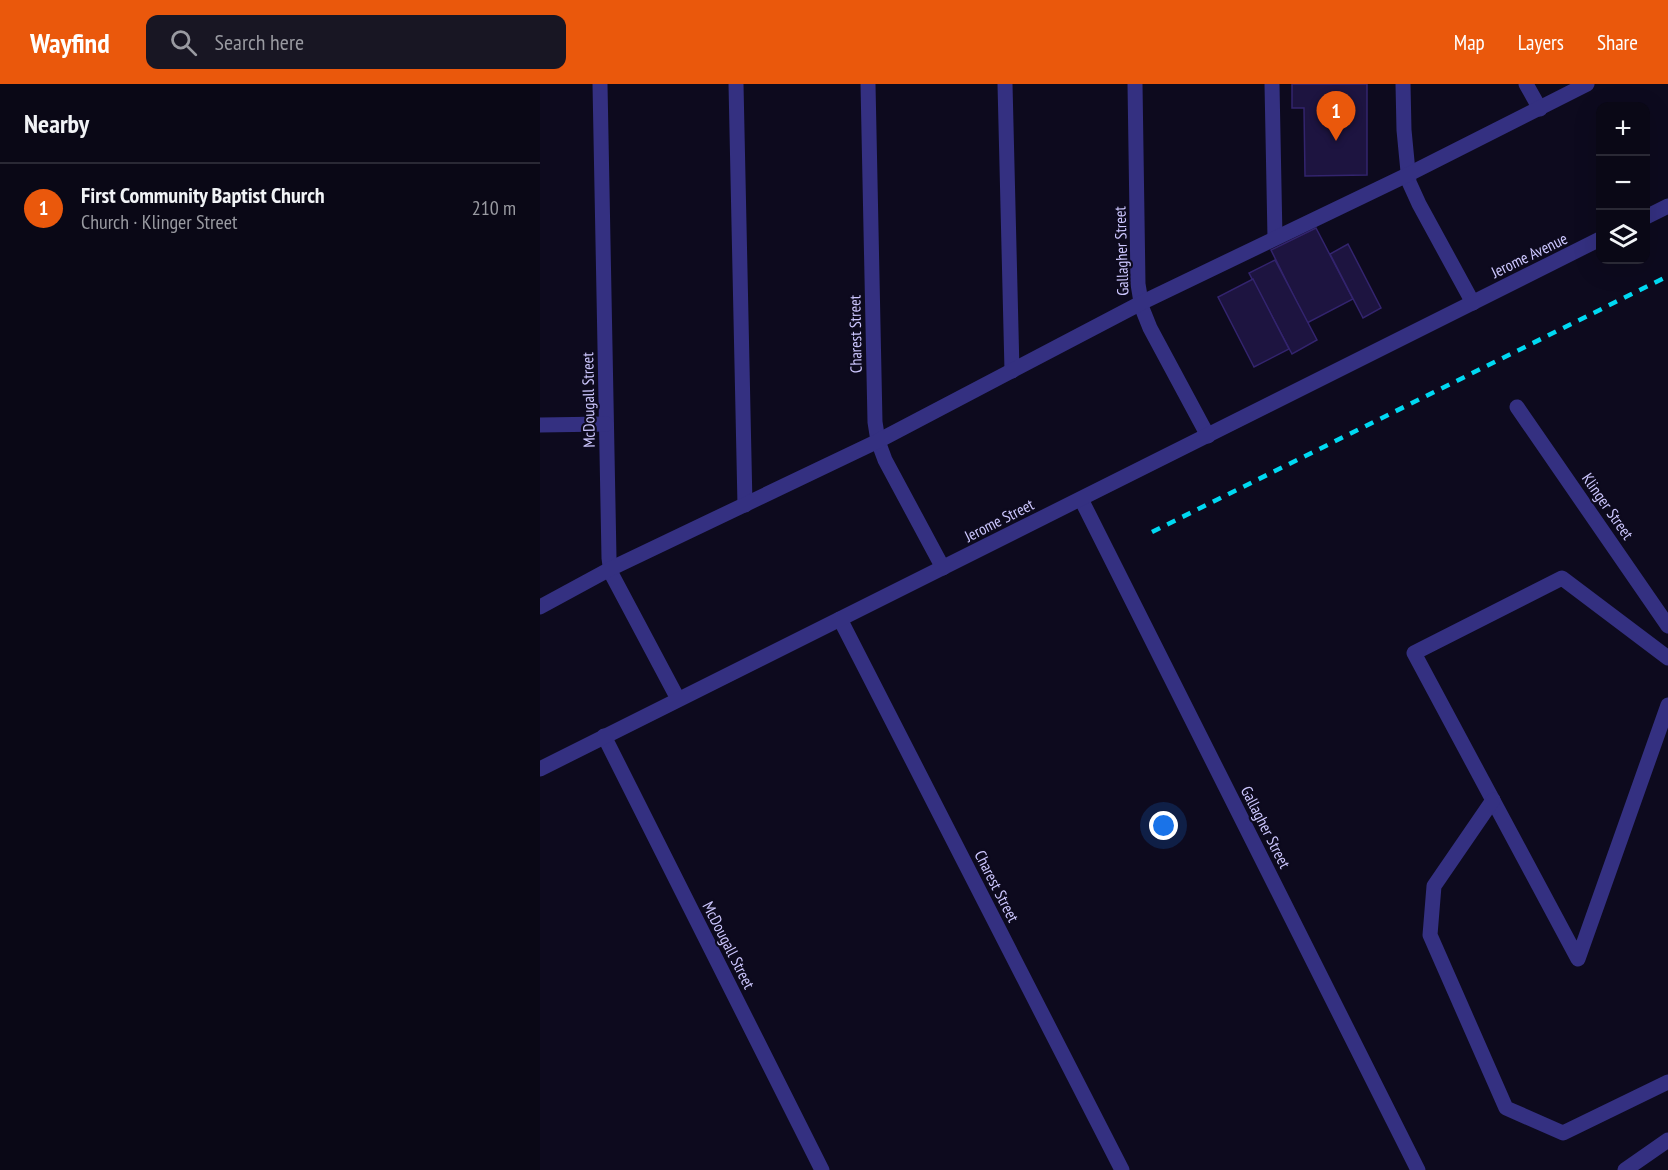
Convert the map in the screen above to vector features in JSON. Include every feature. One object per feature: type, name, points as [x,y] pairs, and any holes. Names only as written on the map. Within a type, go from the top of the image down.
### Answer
[{"type":"street","name":"McDougall Street","points":[[600,84],[610,569],[678,699]]},
{"type":"street","points":[[736,84],[745,505]]},
{"type":"street","name":"Charest Street","points":[[868,84],[875,422],[878,441],[885,460],[944,568]]},
{"type":"street","points":[[1005,84],[1012,371]]},
{"type":"street","name":"Gallagher Street","points":[[1135,84],[1138,284],[1141,303],[1150,328],[1208,436]]},
{"type":"street","points":[[1272,84],[1275,238]]},
{"type":"street","points":[[1403,84],[1407,175],[1419,204],[1473,303]]},
{"type":"street","points":[[1526,84],[1540,109]]},
{"type":"street","points":[[540,607],[610,569],[878,441],[1141,303],[1407,175],[1587,84]]},
{"type":"street","points":[[1650,215],[1668,206]]},
{"type":"street","name":"Jerome Avenue","points":[[1473,303],[1596,241]]},
{"type":"street","name":"Jerome Street","points":[[540,768],[1473,303]]},
{"type":"street","name":"Klinger Street","points":[[1517,407],[1668,626]]},
{"type":"street","points":[[540,425],[606,424]]},
{"type":"street","name":"Gallagher Street","points":[[1081,499],[1418,1170]]},
{"type":"street","points":[[1668,658],[1562,578],[1414,653],[1578,959],[1668,705]]},
{"type":"street","name":"Charest Street","points":[[840,619],[1122,1170]]},
{"type":"street","name":"McDougall Street","points":[[604,736],[822,1170]]},
{"type":"street","points":[[1492,800],[1434,886],[1430,935],[1506,1108],[1563,1133],[1668,1082]]},
{"type":"street","points":[[1625,1170],[1668,1140]]},
{"type":"building","points":[[1292,84],[1367,84],[1367,175],[1305,176],[1304,108],[1292,108]]},
{"type":"building","points":[[1316,228],[1353,299],[1307,323],[1271,250]]},
{"type":"building","points":[[1348,244],[1381,308],[1363,318],[1330,254]]},
{"type":"building","points":[[1275,260],[1317,340],[1292,354],[1249,273]]},
{"type":"building","points":[[1253,279],[1289,349],[1254,367],[1218,297]]},
{"type":"railway","points":[[1152,532],[1668,276]]},
{"type":"place","name":"First Community Baptist Church","points":[[1336,141]]}]
